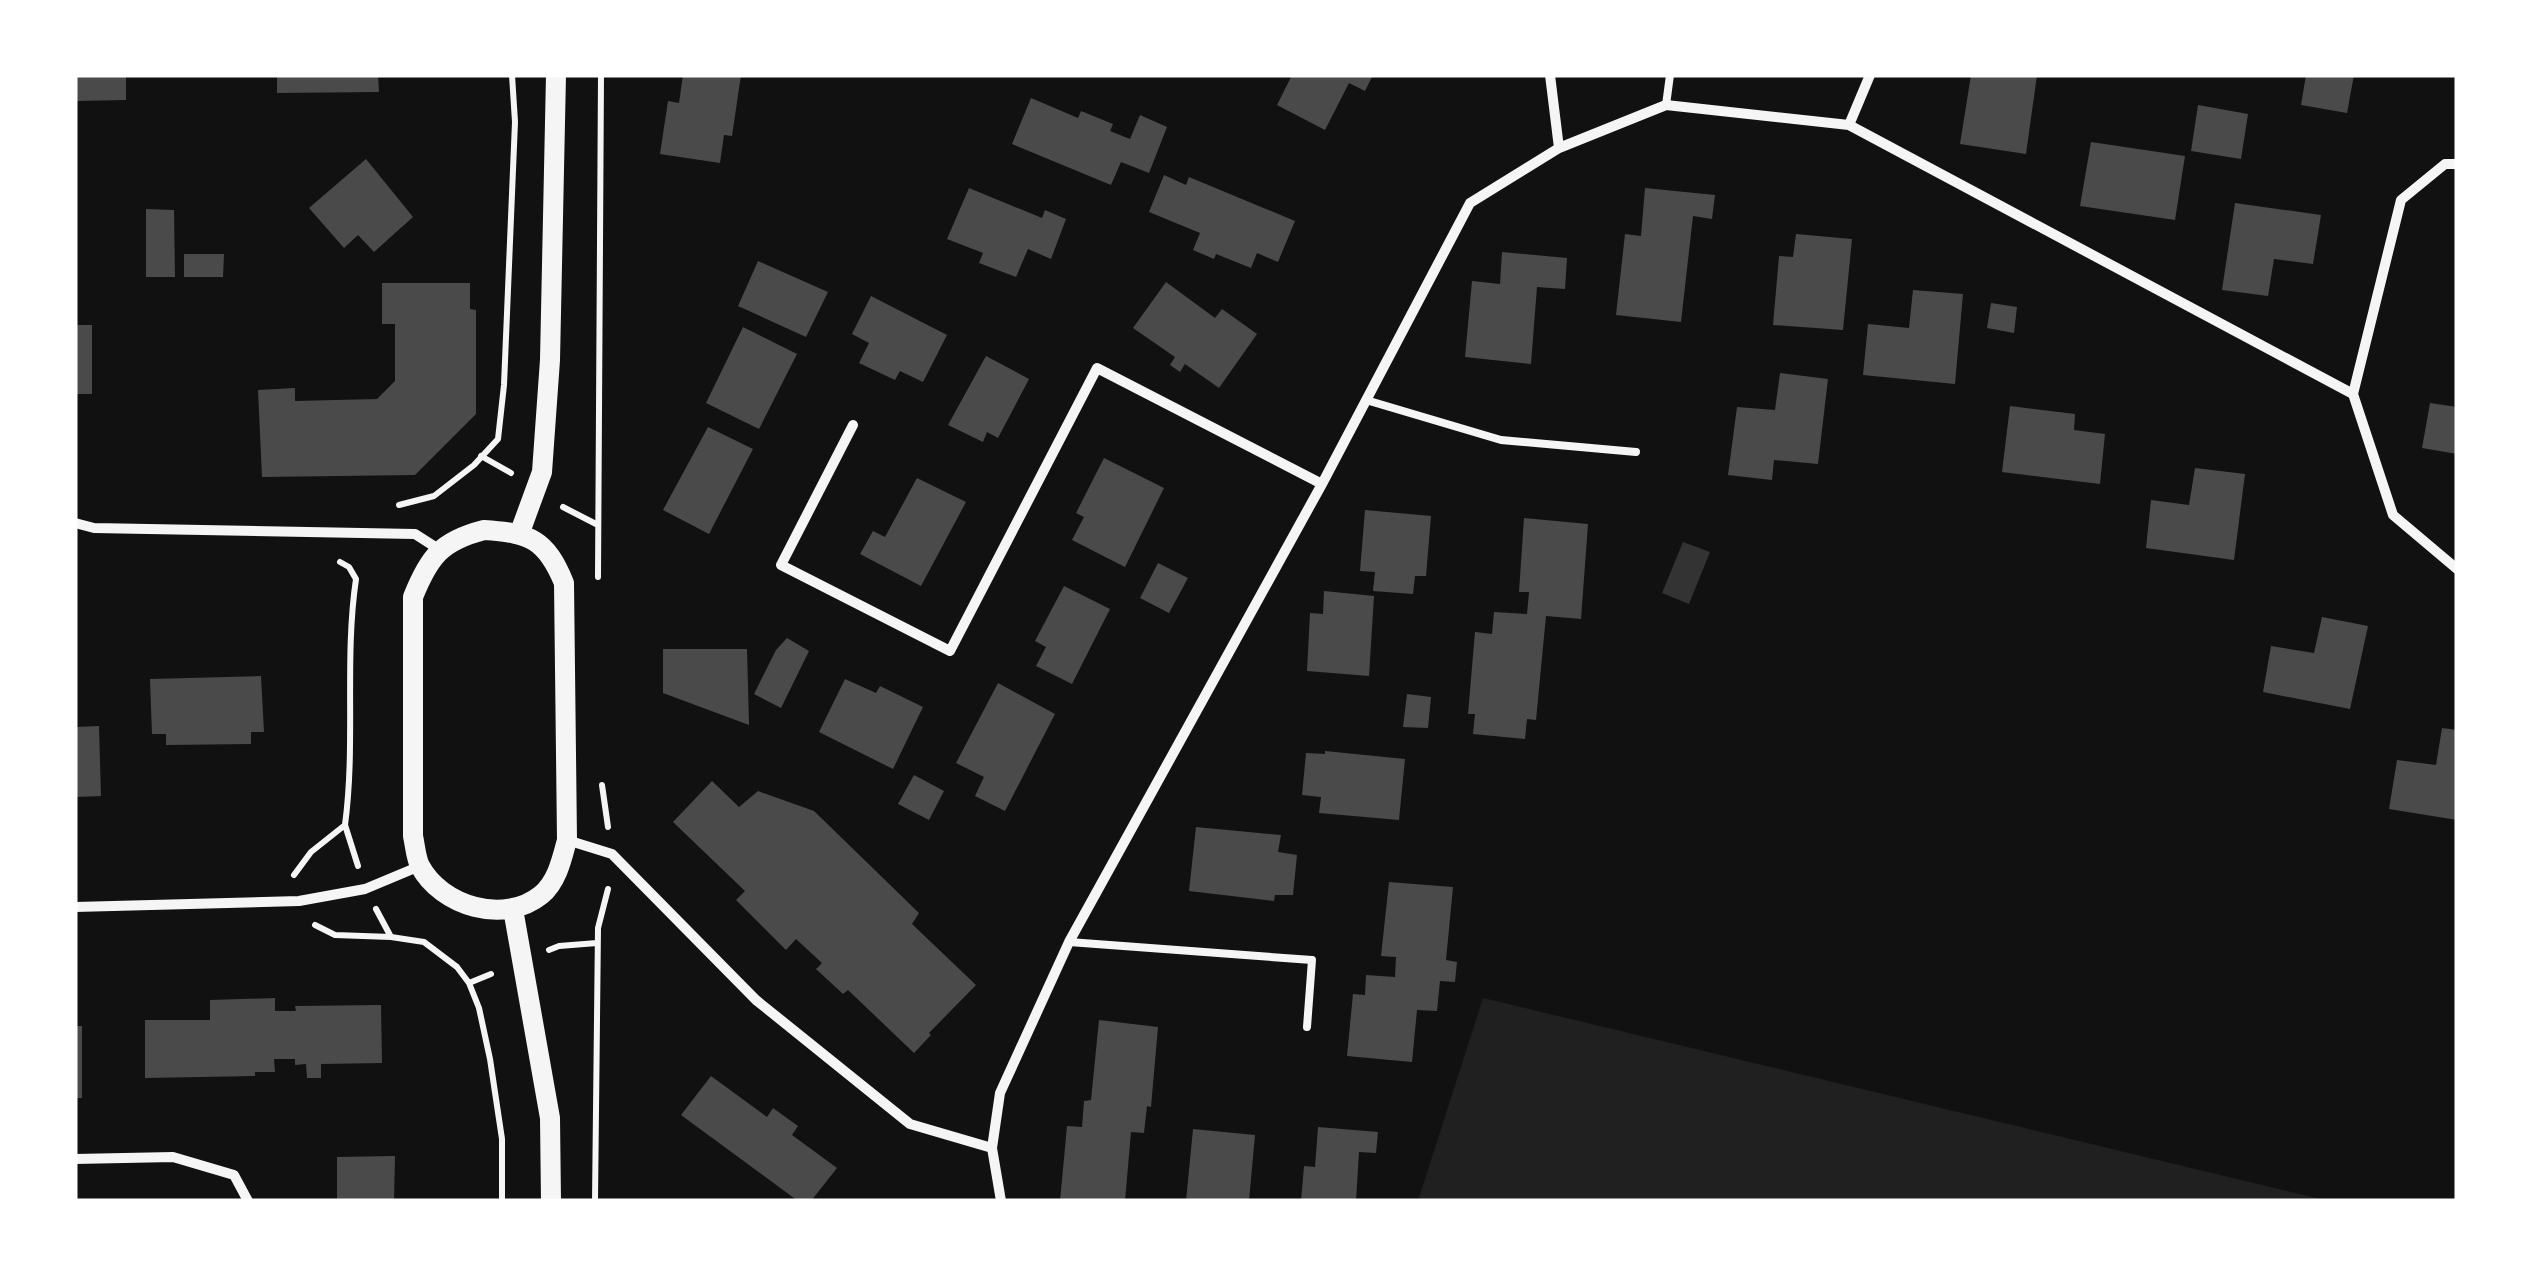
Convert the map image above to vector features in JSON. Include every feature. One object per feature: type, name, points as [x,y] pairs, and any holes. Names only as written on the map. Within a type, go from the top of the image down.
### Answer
[{"type":"main road","points":[[520,532],[542,472],[550,360],[556,75]]},
{"type":"main road","points":[[484,530],[520,532],[544,546],[564,582],[567,840],[558,870],[542,895],[514,909],[472,909],[441,889],[420,866],[413,836],[413,597],[425,566],[459,536],[484,530]]},
{"type":"main road","points":[[514,909],[550,1118],[551,1201]]},
{"type":"street","points":[[1550,75],[1559,148]]},
{"type":"street","points":[[1848,125],[1870,75]]},
{"type":"street","points":[[1001,1201],[992,1148],[1000,1093],[1069,942],[1322,484],[1470,203],[1559,148],[1666,105],[1848,125],[2353,394]]},
{"type":"street","points":[[2457,164],[2445,164],[2401,200],[2353,394],[2393,514],[2457,569]]},
{"type":"street","points":[[852,425],[780,565],[950,651],[1098,368],[1322,484]]},
{"type":"street","points":[[75,524],[94,528],[415,534],[440,550]]},
{"type":"street","points":[[567,840],[612,854],[756,1000],[910,1124],[992,1148]]},
{"type":"street","points":[[75,907],[273,903],[365,889],[420,866]]},
{"type":"street","points":[[75,1159],[173,1157],[234,1176],[248,1201]]},
{"type":"lane","points":[[1666,105],[1670,75]]},
{"type":"lane","points":[[1366,400],[1501,440],[1636,452]]},
{"type":"lane","points":[[1069,942],[1312,960],[1306,1027]]},
{"type":"path","points":[[349,567],[390,509],[434,496],[474,465],[498,439],[504,384],[515,122],[512,75]]},
{"type":"path","points":[[299,532],[320,553],[349,567],[356,579],[351,779],[345,825],[365,889],[391,938],[424,942],[457,967],[469,982],[480,1008],[502,1139],[502,1201]]},
{"type":"path","points":[[273,903],[311,852],[345,825]]},
{"type":"shaded area","points":[[1683,542],[1710,552],[1689,604],[1662,593]]},
{"type":"shaded area","points":[[1483,998],[2329,1201],[1418,1201]]},
{"type":"building","points":[[76,75],[126,75],[126,100],[76,101]]},
{"type":"building","points":[[277,75],[378,75],[379,92],[277,93]]},
{"type":"building","points":[[683,75],[741,75],[732,136],[724,135],[720,163],[660,154],[668,101],[679,103]]},
{"type":"building","points":[[1292,75],[1373,75],[1365,91],[1349,83],[1325,130],[1277,105]]},
{"type":"building","points":[[1971,75],[2037,75],[2026,154],[1960,144]]},
{"type":"building","points":[[2306,75],[2354,75],[2347,113],[2301,105]]},
{"type":"building","points":[[1031,98],[1078,118],[1081,111],[1113,124],[1110,131],[1130,139],[1140,115],[1167,127],[1149,173],[1121,162],[1111,185],[1012,144]]},
{"type":"building","points":[[2198,105],[2248,114],[2241,159],[2191,151]]},
{"type":"building","points":[[2091,142],[2185,156],[2175,220],[2080,206]]},
{"type":"building","points":[[366,159],[413,217],[374,252],[358,235],[344,248],[309,208]]},
{"type":"building","points":[[1164,175],[1186,185],[1189,177],[1295,221],[1278,262],[1257,253],[1251,268],[1193,250],[1200,233],[1149,212]]},
{"type":"building","points":[[969,188],[1042,218],[1045,210],[1066,219],[1051,259],[1028,249],[1016,277],[979,263],[983,253],[947,239]]},
{"type":"building","points":[[1645,188],[1715,195],[1712,219],[1693,216],[1681,322],[1616,315],[1625,234],[1641,236]]},
{"type":"building","points":[[2235,203],[2321,215],[2313,264],[2274,259],[2268,296],[2222,290]]},
{"type":"building","points":[[146,209],[174,210],[175,277],[146,277]]},
{"type":"building","points":[[1796,234],[1852,239],[1843,330],[1773,325],[1779,256],[1793,257]]},
{"type":"building","points":[[1502,252],[1567,258],[1565,289],[1537,287],[1531,364],[1465,357],[1472,281],[1500,284]]},
{"type":"building","points":[[184,254],[224,254],[223,277],[184,277]]},
{"type":"building","points":[[758,261],[828,292],[806,337],[738,306]]},
{"type":"building","points":[[1166,282],[1215,318],[1222,309],[1257,334],[1219,388],[1185,364],[1180,372],[1170,365],[1175,357],[1133,328]]},
{"type":"building","points":[[382,283],[470,283],[470,309],[476,310],[476,414],[415,475],[262,477],[258,390],[295,388],[295,401],[377,399],[395,381],[395,324],[382,324]]},
{"type":"building","points":[[1913,290],[1963,294],[1955,384],[1863,375],[1868,324],[1909,328]]},
{"type":"building","points":[[871,296],[947,335],[923,382],[900,371],[895,380],[859,363],[869,343],[852,334]]},
{"type":"building","points":[[1991,303],[2017,307],[2014,333],[1987,328]]},
{"type":"building","points":[[75,325],[92,325],[92,394],[75,394]]},
{"type":"building","points":[[743,327],[797,354],[759,429],[706,403]]},
{"type":"building","points":[[986,356],[1029,379],[998,438],[987,432],[983,442],[948,425]]},
{"type":"building","points":[[1780,373],[1828,379],[1818,464],[1774,460],[1772,480],[1728,475],[1737,407],[1775,410]]},
{"type":"building","points":[[2430,403],[2457,407],[2457,454],[2422,448]]},
{"type":"building","points":[[2010,406],[2075,414],[2074,430],[2105,434],[2100,484],[2002,472]]},
{"type":"building","points":[[708,427],[753,449],[709,534],[663,510]]},
{"type":"building","points":[[1104,458],[1164,488],[1125,567],[1072,540],[1084,517],[1076,513]]},
{"type":"building","points":[[2195,468],[2245,474],[2234,560],[2146,548],[2151,500],[2189,505]]},
{"type":"building","points":[[917,478],[966,502],[921,586],[860,554],[873,531],[885,537]]},
{"type":"building","points":[[1365,510],[1431,516],[1426,576],[1415,576],[1413,594],[1373,591],[1375,572],[1360,571]]},
{"type":"building","points":[[1524,518],[1588,524],[1581,619],[1546,616],[1536,720],[1527,719],[1525,739],[1473,734],[1475,714],[1468,714],[1475,632],[1492,634],[1494,612],[1527,614],[1529,592],[1519,592]]},
{"type":"building","points":[[1158,563],[1188,578],[1169,613],[1140,598]]},
{"type":"building","points":[[1064,586],[1110,609],[1072,684],[1036,666],[1046,647],[1035,641]]},
{"type":"building","points":[[1324,591],[1374,596],[1369,676],[1307,671],[1310,613],[1323,614]]},
{"type":"building","points":[[2322,617],[2368,626],[2350,709],[2263,692],[2271,646],[2314,653]]},
{"type":"building","points":[[787,638],[809,651],[781,708],[754,694],[776,650]]},
{"type":"building","points":[[663,649],[747,649],[749,725],[663,693]]},
{"type":"building","points":[[261,676],[264,732],[251,732],[251,744],[166,745],[166,734],[152,734],[150,679]]},
{"type":"building","points":[[845,679],[876,693],[880,686],[923,707],[893,769],[819,732]]},
{"type":"building","points":[[998,683],[1055,714],[1005,811],[975,796],[984,777],[956,763]]},
{"type":"building","points":[[1407,694],[1431,697],[1428,728],[1403,727]]},
{"type":"building","points":[[99,726],[101,796],[75,797],[75,727]]},
{"type":"building","points":[[2442,728],[2457,730],[2457,820],[2389,809],[2397,760],[2436,765]]},
{"type":"building","points":[[1325,751],[1405,759],[1399,820],[1319,813],[1321,797],[1302,795],[1306,753]]},
{"type":"building","points":[[914,775],[944,791],[929,820],[898,804]]},
{"type":"building","points":[[712,781],[739,807],[758,791],[814,811],[919,913],[912,924],[976,985],[914,1053],[848,990],[843,994],[816,969],[822,963],[796,939],[786,950],[736,900],[745,891],[673,822]]},
{"type":"building","points":[[1196,827],[1281,835],[1278,852],[1297,855],[1293,895],[1275,895],[1274,901],[1189,891]]},
{"type":"building","points":[[1389,882],[1453,887],[1446,960],[1457,962],[1455,982],[1440,981],[1437,1011],[1417,1010],[1412,1062],[1347,1056],[1353,994],[1365,995],[1366,975],[1395,977],[1396,957],[1381,956]]},
{"type":"building","points":[[275,998],[275,1011],[296,1011],[295,1006],[381,1005],[382,1063],[321,1064],[321,1078],[307,1078],[306,1064],[295,1065],[295,1059],[274,1059],[275,1072],[255,1072],[255,1076],[145,1078],[145,1020],[210,1020],[210,1000]]},
{"type":"building","points":[[1099,1020],[1158,1027],[1151,1107],[1147,1106],[1144,1133],[1131,1132],[1125,1201],[1060,1201],[1067,1126],[1082,1127],[1084,1101],[1091,1100]]},
{"type":"building","points":[[75,1026],[82,1026],[82,1098],[75,1098]]},
{"type":"building","points":[[711,1076],[767,1117],[773,1108],[798,1126],[792,1135],[837,1168],[811,1201],[798,1201],[681,1115]]},
{"type":"building","points":[[1318,1127],[1378,1132],[1376,1153],[1359,1152],[1356,1201],[1301,1201],[1304,1166],[1315,1167]]},
{"type":"building","points":[[1193,1129],[1255,1135],[1249,1201],[1186,1201]]},
{"type":"building","points":[[395,1156],[394,1201],[337,1201],[337,1157]]}]
